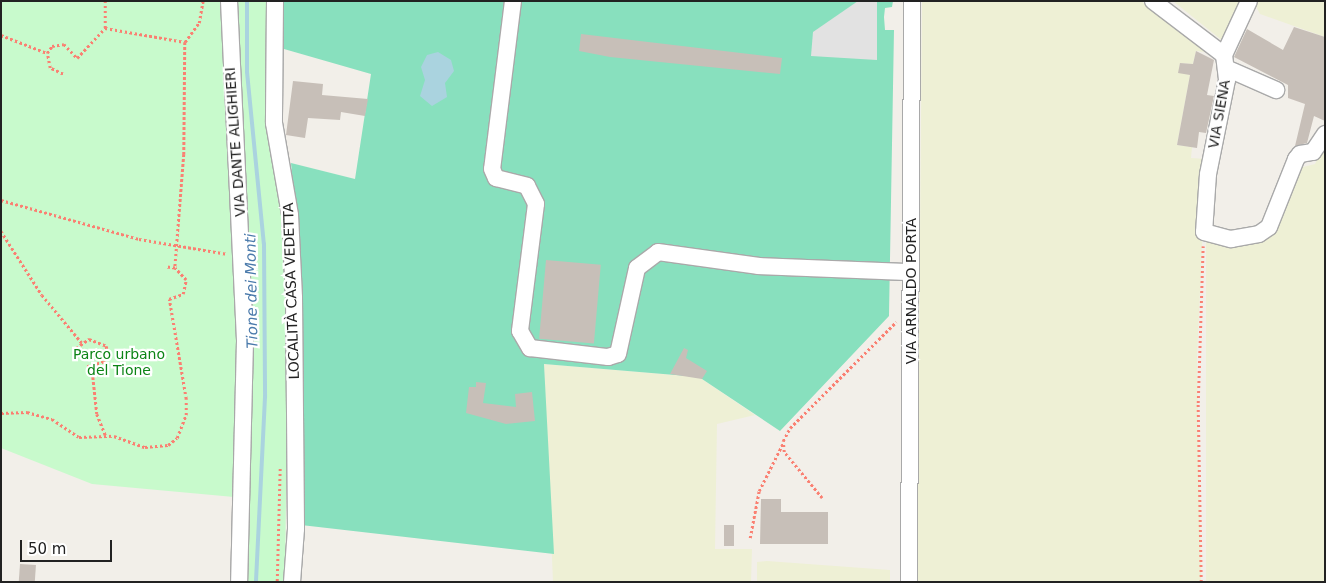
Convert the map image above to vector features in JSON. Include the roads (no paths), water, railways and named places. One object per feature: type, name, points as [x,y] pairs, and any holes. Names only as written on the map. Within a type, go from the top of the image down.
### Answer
[{"type":"street","name":"VIA DANTE ALIGHIERI","points":[[229,1],[245,341],[239,582]]},
{"type":"street","name":"LOCALITÀ CASA VEDETTA","points":[[275,1],[274,122],[290,215],[294,298],[296,529],[292,582]]},
{"type":"street","points":[[513,1],[492,168],[496,178],[527,186],[536,204],[520,331],[530,348],[608,358],[618,354],[638,268],[645,258],[658,252],[758,266],[911,272]]},
{"type":"street","name":"VIA ARNALDO PORTA","points":[[909,582],[912,1]]},
{"type":"street","points":[[1153,1],[1225,61],[1276,90]]},
{"type":"street","name":"VIA SIENA","points":[[1249,1],[1225,61],[1204,232],[1246,239],[1269,227],[1296,159],[1300,154],[1312,152],[1325,134]]},
{"type":"water","points":[[438,52],[451,60],[454,71],[445,83],[447,97],[432,106],[420,96],[425,80],[421,67],[427,55]]},
{"type":"waterway","name":"Tione dei Monti","points":[[247,1],[247,72],[264,244],[265,397],[256,582]]},
{"type":"park label","name":"Parco urbano del Tione","points":[[119,362]]}]
